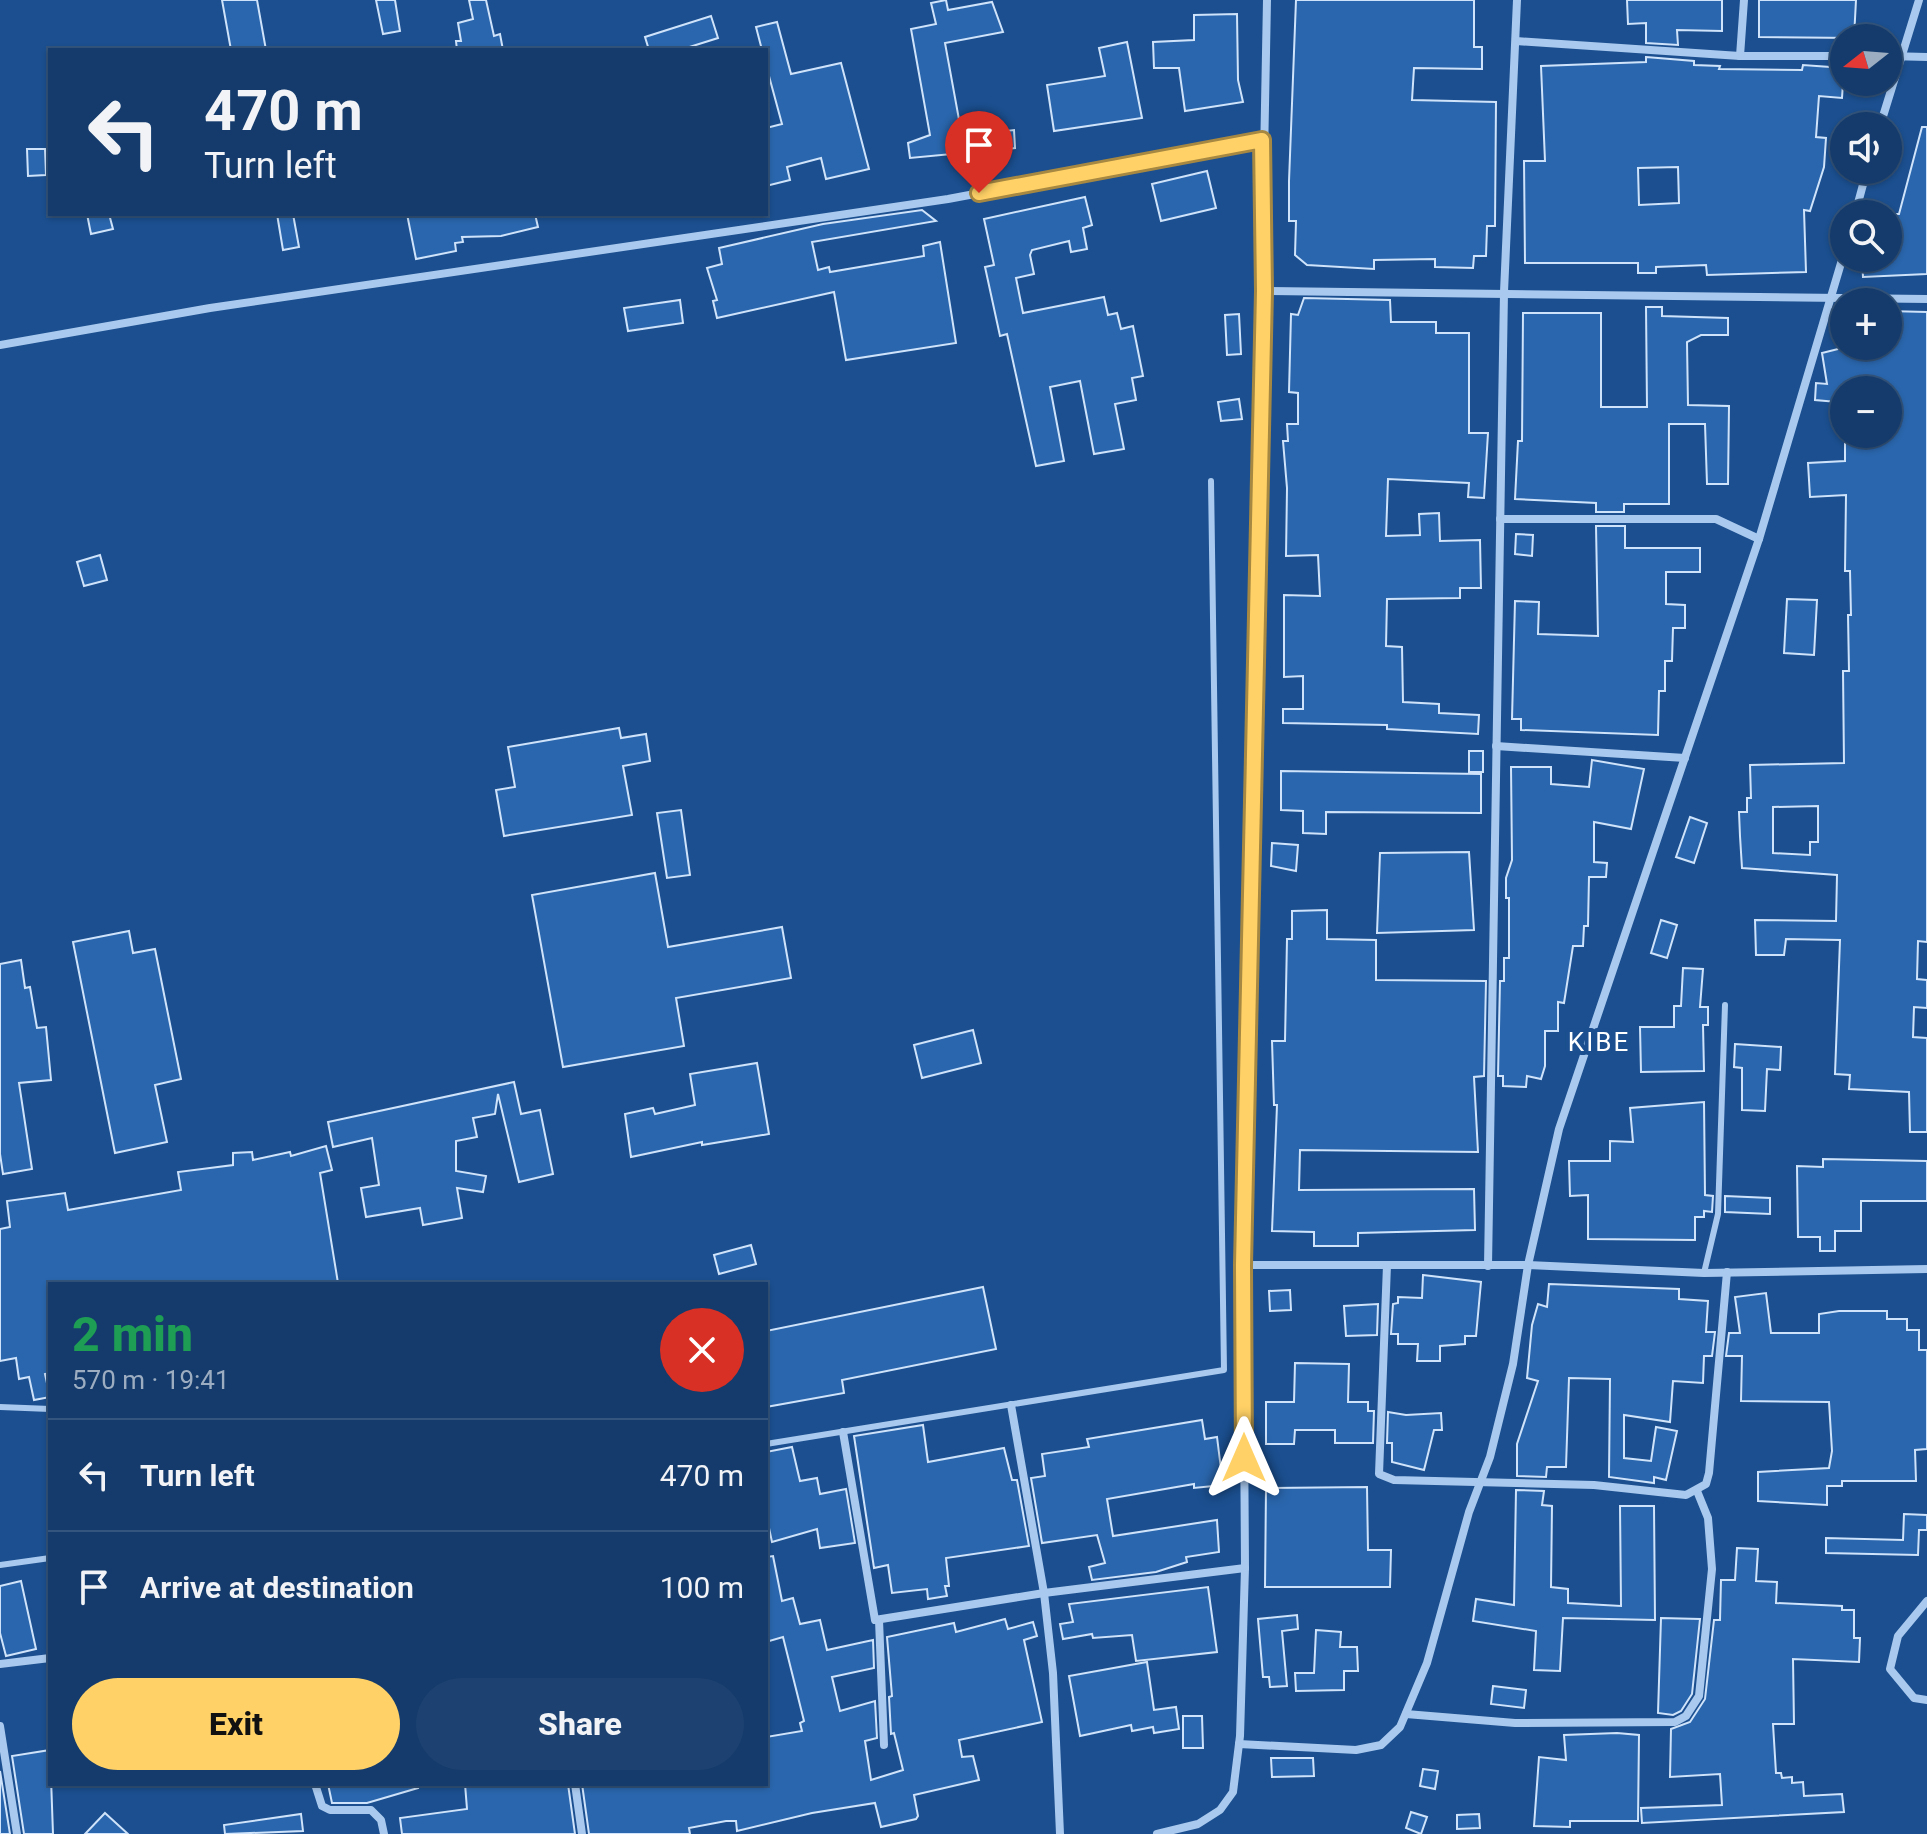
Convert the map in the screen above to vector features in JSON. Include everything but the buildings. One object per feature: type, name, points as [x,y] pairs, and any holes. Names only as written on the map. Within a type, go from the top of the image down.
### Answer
[{"type":"street","points":[[1157,1834],[1198,1824],[1220,1810],[1233,1792],[1239,1744],[1245,1568],[1243,1265],[1264,291],[1262,140],[1267,0]]},
{"type":"street","points":[[1488,1266],[1504,292],[1517,0]]},
{"type":"street","points":[[1740,56],[1744,0]]},
{"type":"street","points":[[1902,50],[1919,0]]},
{"type":"street","points":[[1516,41],[1740,56],[1830,56]]},
{"type":"street","points":[[1902,56],[1927,57]]},
{"type":"street","points":[[0,345],[225,305],[948,199],[1262,140]]},
{"type":"street","points":[[1264,291],[1830,299]]},
{"type":"street","points":[[1902,299],[1927,299]]},
{"type":"street","points":[[1239,1744],[1368,1749],[1381,1745],[1400,1727],[1427,1663],[1513,1364],[1528,1265],[1559,1129],[1759,539],[1830,302]]},
{"type":"street","points":[[1500,519],[1716,519],[1759,539]]},
{"type":"street","points":[[1496,746],[1685,758]]},
{"type":"street","points":[[1243,1265],[1528,1265],[1704,1273],[1927,1269]]},
{"type":"street","points":[[1387,1265],[1379,1474],[1394,1480],[1594,1485],[1686,1495],[1706,1484],[1709,1473],[1727,1272]]},
{"type":"street","points":[[1011,1405],[1044,1593],[1053,1673],[1060,1834]]},
{"type":"street","points":[[843,1432],[871,1613],[879,1620],[884,1745]]},
{"type":"street","points":[[1406,1714],[1515,1723],[1675,1722],[1686,1716],[1699,1696],[1712,1569],[1708,1518],[1697,1491]]},
{"type":"street","points":[[879,1620],[1044,1593],[1245,1568]]},
{"type":"street","points":[[1927,1601],[1898,1636],[1890,1669],[1914,1698],[1927,1700]]},
{"type":"street","points":[[0,1664],[48,1658]]},
{"type":"street","points":[[0,1726],[17,1834]]},
{"type":"street","points":[[316,1786],[322,1806],[330,1810],[371,1810],[381,1820],[384,1834]]},
{"type":"street","points":[[575,1786],[582,1834]]},
{"type":"lane","points":[[768,1444],[1224,1370],[1211,481]]},
{"type":"lane","points":[[1704,1273],[1718,1214],[1725,1005]]},
{"type":"lane","points":[[0,1407],[48,1409]]},
{"type":"lane","points":[[0,1565],[48,1558]]},
{"type":"district","name":"KIBE","points":[[1599,1042]]},
{"type":"route","points":[[979,193],[1262,140],[1264,291],[1243,1265],[1244,1458]]}]
